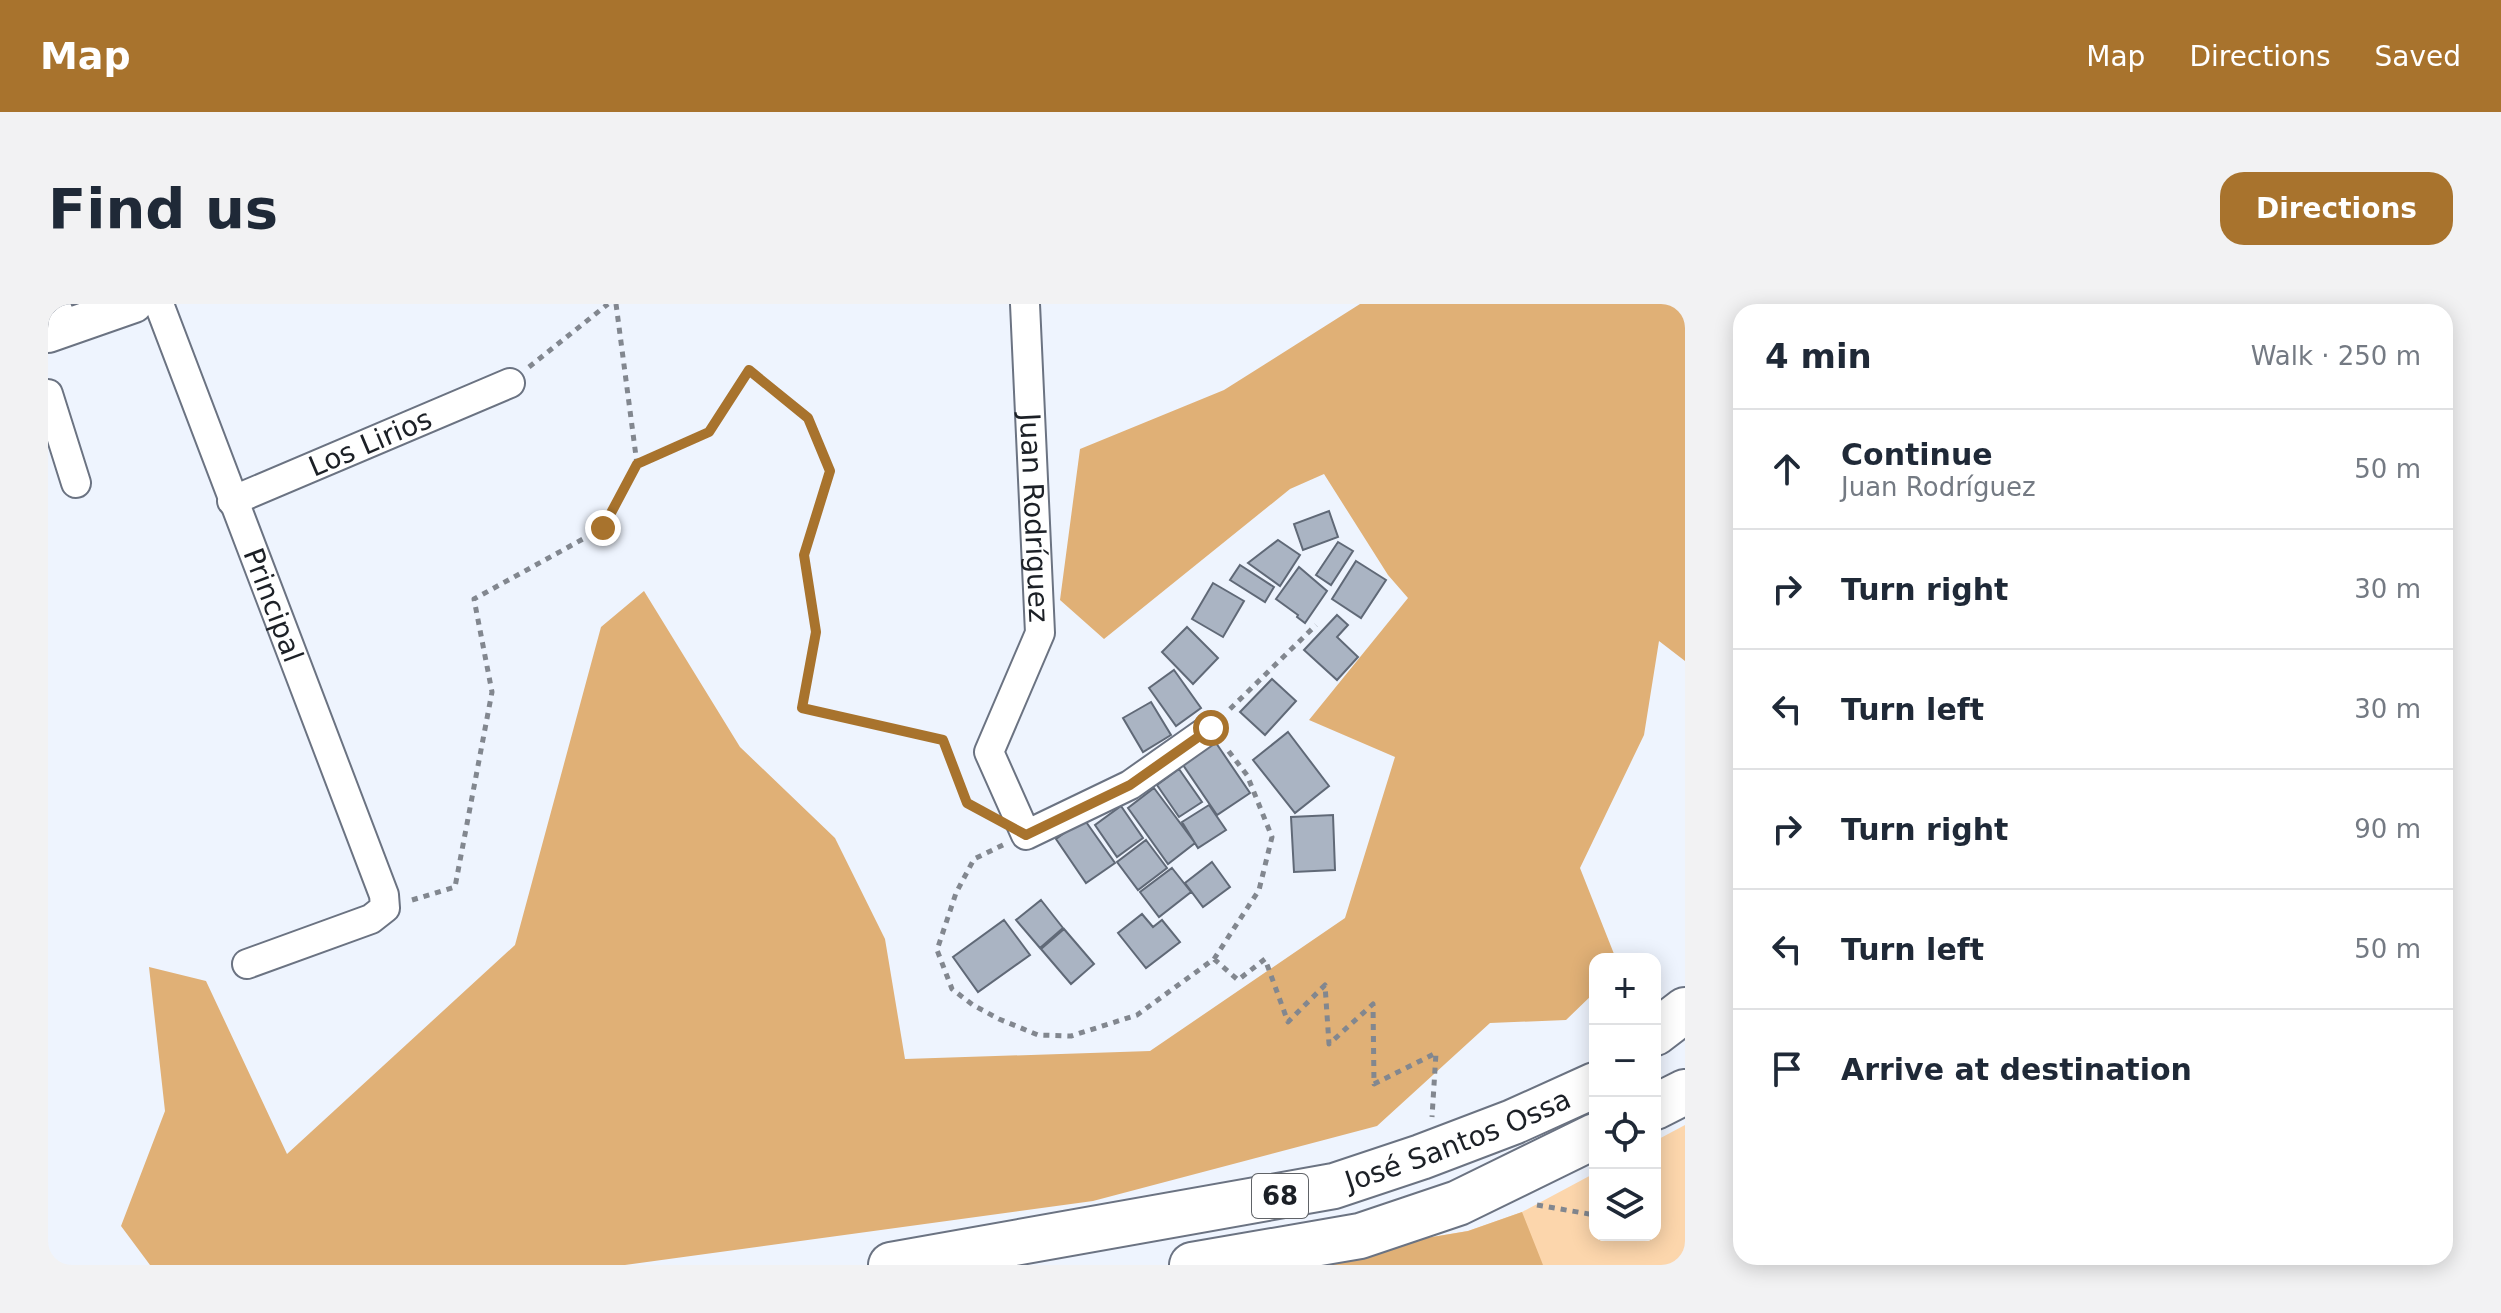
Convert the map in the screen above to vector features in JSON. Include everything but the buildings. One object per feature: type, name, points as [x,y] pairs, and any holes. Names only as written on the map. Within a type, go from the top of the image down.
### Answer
[{"type":"highway","points":[[1661,1028],[1685,1010]]},
{"type":"highway","points":[[1661,1054],[1685,1044]]},
{"type":"highway","points":[[1513,1122],[1589,1078]]},
{"type":"highway","name":"José Santos Ossa","points":[[891,1265],[1334,1186],[1513,1122],[1589,1088]]},
{"type":"highway","points":[[1661,1104],[1685,1092]]},
{"type":"highway","name":"José Santos Ossa","points":[[1192,1265],[1360,1236],[1458,1203],[1589,1139]]},
{"type":"street","points":[[56,322],[134,304]]},
{"type":"street","name":"Principal","points":[[159,304],[384,895],[385,908]]},
{"type":"street","name":"Juan Rodríguez","points":[[1025,304],[1040,633],[989,752],[1026,835]]},
{"type":"street","name":"Los Lirios","points":[[232,501],[510,383]]},
{"type":"street","points":[[48,394],[76,483]]},
{"type":"street","points":[[1026,835],[1130,785],[1211,728]]},
{"type":"street","points":[[247,964],[371,919],[385,908]]},
{"type":"path","points":[[510,383],[608,304]]},
{"type":"path","points":[[385,908],[455,887],[492,692],[474,599],[603,528],[637,464],[616,304]]},
{"type":"path","points":[[637,464],[709,432],[749,370],[808,418],[830,471],[804,555],[816,632],[802,708],[943,740],[967,803],[1026,835]]},
{"type":"path","points":[[1026,835],[974,859],[956,893],[937,950],[952,989],[973,1005],[1038,1035],[1071,1036],[1137,1015],[1214,959],[1259,890],[1272,837],[1247,775],[1211,728],[1316,625]]},
{"type":"path","points":[[1214,959],[1238,980],[1265,959],[1288,1022],[1325,985],[1329,1044],[1373,1004],[1374,1084],[1436,1053],[1432,1117],[1444,1112]]},
{"type":"shaded area","points":[[1360,304],[1685,304],[1685,661],[1659,641],[1644,735],[1580,868],[1614,953],[1589,953],[1589,998],[1566,1020],[1490,1023],[1377,1126],[1093,1201],[625,1265],[150,1265],[121,1226],[165,1111],[149,967],[206,981],[287,1154],[515,945],[601,627],[644,591],[740,747],[835,838],[885,939],[905,1059],[1150,1051],[1345,918],[1395,757],[1309,720],[1408,598],[1388,575],[1324,474],[1290,489],[1104,639],[1060,600],[1080,449],[1224,390]]},
{"type":"shaded area","points":[[1685,1125],[1685,1265],[1265,1265],[1468,1231],[1522,1212],[1589,1176],[1589,1241],[1661,1241],[1661,1138]]},
{"type":"shaded area","points":[[1522,1212],[1543,1265],[1265,1265],[1468,1231]]},
{"type":"route","points":[[603,528],[637,464],[709,432],[749,370],[808,418],[830,471],[804,555],[816,632],[802,708],[943,740],[967,803],[1026,835],[1130,785],[1211,728]]}]
